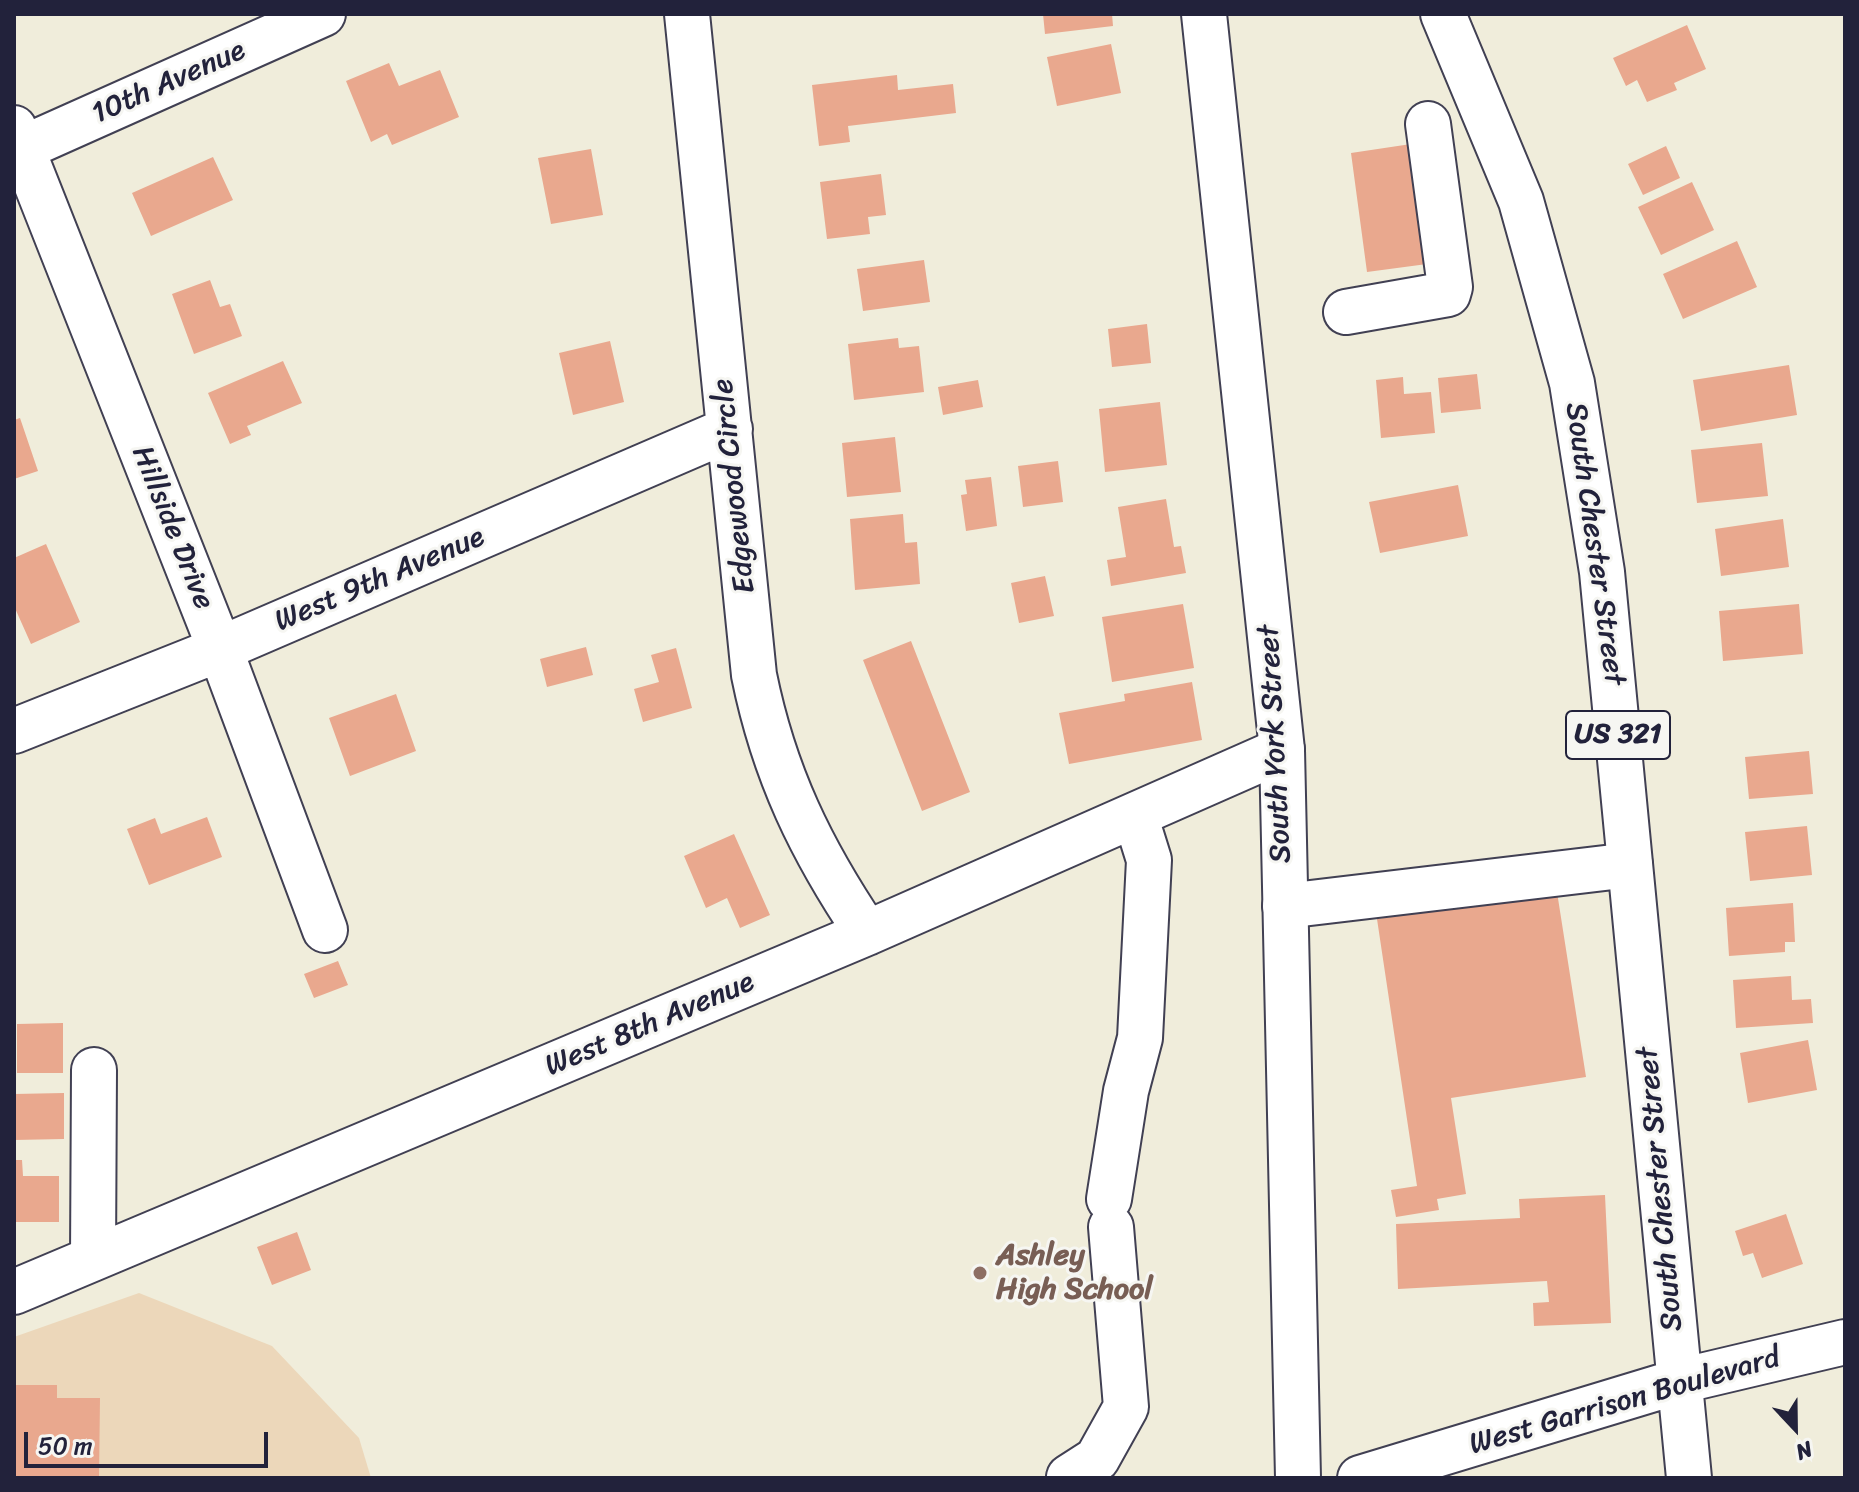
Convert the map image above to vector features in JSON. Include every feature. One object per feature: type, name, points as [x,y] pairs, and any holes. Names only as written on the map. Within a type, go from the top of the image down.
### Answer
[{"type":"street","name":"10th Avenue","points":[[17,143],[323,14]]},
{"type":"street","name":"Edgewood Circle","points":[[687,14],[754,675],[763,719],[799,819],[826,872],[867,933]]},
{"type":"street","name":"South York Street","points":[[1204,14],[1282,750],[1298,1478]]},
{"type":"street","name":"South Chester Street","points":[[1443,14],[1521,201],[1572,383],[1602,572],[1689,1478]]},
{"type":"street","points":[[1346,312],[1448,294],[1450,287],[1428,124]]},
{"type":"street","name":"Hillside Drive","points":[[17,143],[220,649],[325,930]]},
{"type":"street","name":"West 9th Avenue","points":[[21,728],[220,649],[730,429]]},
{"type":"street","name":"West 8th Avenue","points":[[14,1292],[867,933],[1282,750]]},
{"type":"street","points":[[1069,1477],[1097,1459],[1126,1407],[1110,1213],[1126,1091],[1140,1038],[1149,860],[1135,815]]},
{"type":"street","points":[[1285,906],[1630,865]]},
{"type":"street","points":[[93,1258],[94,1070]]},
{"type":"street","name":"West Garrison Boulevard","points":[[1360,1478],[1680,1381],[1845,1342]]},
{"type":"shaded area","points":[[139,1293],[272,1346],[359,1438],[371,1478],[14,1478],[14,1337]]},
{"type":"building","points":[[1043,14],[1112,14],[1113,26],[1045,34]]},
{"type":"building","points":[[1687,25],[1706,69],[1674,83],[1677,90],[1647,102],[1637,80],[1626,86],[1613,58]]},
{"type":"building","points":[[1111,44],[1121,93],[1057,106],[1047,57]]},
{"type":"building","points":[[389,63],[399,86],[440,70],[459,117],[392,145],[387,134],[371,142],[346,81]]},
{"type":"building","points":[[897,75],[898,90],[953,84],[956,113],[848,126],[850,142],[819,146],[812,85]]},
{"type":"building","points":[[1411,144],[1427,264],[1367,272],[1351,153]]},
{"type":"building","points":[[1666,146],[1680,178],[1643,195],[1628,164]]},
{"type":"building","points":[[591,149],[603,215],[551,224],[538,158]]},
{"type":"building","points":[[213,157],[233,200],[151,236],[132,193]]},
{"type":"building","points":[[881,174],[886,215],[868,217],[870,234],[827,239],[820,182]]},
{"type":"building","points":[[1692,182],[1714,230],[1661,255],[1638,207]]},
{"type":"building","points":[[1737,241],[1757,287],[1683,319],[1663,274]]},
{"type":"building","points":[[924,260],[930,302],[863,311],[857,269]]},
{"type":"building","points":[[210,280],[220,307],[230,304],[242,336],[194,354],[172,294]]},
{"type":"building","points":[[1147,324],[1151,363],[1112,367],[1108,329]]},
{"type":"building","points":[[898,338],[899,348],[919,346],[924,392],[854,400],[848,344]]},
{"type":"building","points":[[610,341],[624,402],[573,415],[559,353]]},
{"type":"building","points":[[283,361],[302,403],[247,426],[251,435],[230,444],[208,393]]},
{"type":"building","points":[[1789,365],[1797,415],[1701,431],[1693,380]]},
{"type":"building","points":[[1477,374],[1481,409],[1441,413],[1438,378]]},
{"type":"building","points":[[1403,377],[1404,394],[1431,392],[1435,433],[1381,438],[1376,380]]},
{"type":"building","points":[[978,380],[983,407],[943,415],[938,387]]},
{"type":"building","points":[[1160,402],[1167,465],[1105,472],[1099,409]]},
{"type":"building","points":[[20,418],[38,471],[14,479],[14,420]]},
{"type":"building","points":[[895,437],[901,492],[847,497],[842,443]]},
{"type":"building","points":[[1762,443],[1768,496],[1697,503],[1691,450]]},
{"type":"building","points":[[1058,461],[1063,502],[1023,507],[1018,466]]},
{"type":"building","points":[[991,477],[997,526],[966,531],[961,495],[967,494],[965,480]]},
{"type":"building","points":[[1458,485],[1468,536],[1380,553],[1369,502]]},
{"type":"building","points":[[1166,499],[1174,547],[1181,546],[1186,573],[1111,586],[1107,560],[1126,557],[1118,507]]},
{"type":"building","points":[[903,514],[905,543],[917,542],[920,584],[855,590],[850,519]]},
{"type":"building","points":[[1783,519],[1789,567],[1721,576],[1715,529]]},
{"type":"building","points":[[46,544],[80,622],[31,644],[14,606],[14,558]]},
{"type":"building","points":[[1045,576],[1054,616],[1019,623],[1011,583]]},
{"type":"building","points":[[1183,604],[1194,668],[1112,682],[1102,617]]},
{"type":"building","points":[[1799,604],[1803,654],[1723,661],[1719,611]]},
{"type":"building","points":[[911,641],[970,792],[922,811],[863,660]]},
{"type":"building","points":[[586,647],[593,675],[547,687],[540,659]]},
{"type":"building","points":[[676,648],[692,708],[643,722],[634,689],[659,682],[651,655]]},
{"type":"building","points":[[1192,682],[1202,740],[1069,764],[1059,713],[1125,701],[1124,694]]},
{"type":"building","points":[[396,694],[416,751],[350,776],[329,718]]},
{"type":"building","points":[[1809,751],[1813,794],[1749,799],[1745,757]]},
{"type":"building","points":[[207,817],[222,857],[149,885],[127,829],[155,818],[161,834]]},
{"type":"building","points":[[1807,826],[1812,875],[1750,881],[1745,832]]},
{"type":"building","points":[[734,834],[770,915],[740,928],[727,898],[706,908],[684,856]]},
{"type":"building","points":[[1557,892],[1586,1077],[1451,1098],[1466,1194],[1437,1199],[1439,1210],[1396,1217],[1391,1190],[1417,1186],[1377,919]]},
{"type":"building","points":[[1793,903],[1795,942],[1785,942],[1785,952],[1729,956],[1726,908]]},
{"type":"building","points":[[338,961],[348,985],[314,998],[304,974]]},
{"type":"building","points":[[1791,976],[1792,1000],[1811,999],[1813,1023],[1736,1028],[1733,980]]},
{"type":"building","points":[[63,1023],[63,1073],[17,1073],[17,1024]]},
{"type":"building","points":[[1808,1040],[1817,1090],[1748,1103],[1740,1053]]},
{"type":"building","points":[[64,1093],[64,1139],[14,1140],[14,1094]]},
{"type":"building","points":[[14,1160],[22,1160],[23,1176],[59,1176],[59,1222],[14,1222]]},
{"type":"building","points":[[1605,1195],[1611,1323],[1534,1326],[1533,1303],[1549,1302],[1547,1281],[1398,1289],[1396,1224],[1520,1218],[1519,1199]]},
{"type":"building","points":[[1786,1214],[1803,1264],[1762,1278],[1753,1253],[1743,1256],[1735,1231]]},
{"type":"building","points":[[297,1232],[311,1270],[272,1285],[257,1247]]},
{"type":"building","points":[[14,1385],[57,1385],[57,1398],[100,1398],[99,1478],[14,1478]]},
{"type":"place","name":"Ashley High School","points":[[980,1273]]}]
